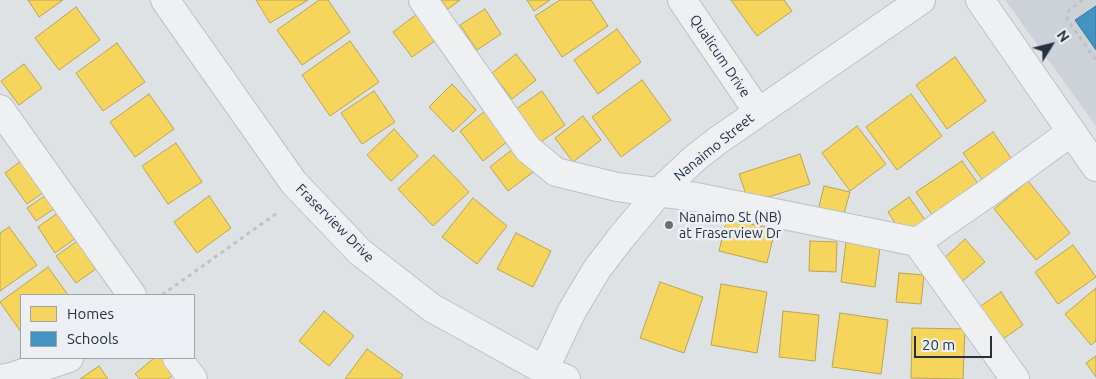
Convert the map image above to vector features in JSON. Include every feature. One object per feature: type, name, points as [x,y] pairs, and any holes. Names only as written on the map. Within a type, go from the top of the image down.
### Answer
[{"type":"street","name":"Fraserview Drive","points":[[165,0],[294,182],[360,252],[432,308],[555,375]]},
{"type":"street","points":[[423,0],[528,149],[556,172],[617,187],[696,197],[917,242],[1015,379]]},
{"type":"street","name":"Qualicum Drive","points":[[682,0],[758,112]]},
{"type":"street","name":"Nanaimo Street","points":[[555,375],[572,311],[597,269],[659,192],[694,159],[758,112],[920,0]]},
{"type":"street","points":[[980,0],[1096,167]]},
{"type":"street","points":[[0,109],[131,294]]},
{"type":"street","points":[[917,242],[1072,132]]},
{"type":"street","points":[[2,379],[66,359]]},
{"type":"street","points":[[178,359],[192,379]]},
{"type":"path","points":[[1083,0],[1069,10],[1067,19],[1096,60]]},
{"type":"path","points":[[163,294],[277,213]]},
{"type":"shaded area","points":[[1005,0],[1096,0],[1096,126]]},
{"type":"building: Homes","points":[[28,0],[63,0],[39,17]]},
{"type":"building: Homes","points":[[256,0],[308,0],[270,23]]},
{"type":"building: Homes","points":[[319,0],[328,0],[350,32],[302,65],[277,30]]},
{"type":"building: Homes","points":[[441,0],[460,0],[448,9]]},
{"type":"building: Homes","points":[[527,0],[550,0],[534,11]]},
{"type":"building: Homes","points":[[560,0],[591,0],[608,26],[562,57],[535,16]]},
{"type":"building: Homes","points":[[731,0],[784,0],[792,11],[757,36]]},
{"type":"building: Homes","points":[[76,7],[100,40],[59,70],[35,38]]},
{"type":"building: Homes","points":[[485,9],[501,34],[477,50],[460,25]]},
{"type":"building: Homes","points":[[417,14],[436,40],[412,57],[393,32]]},
{"type":"building: Homes","points":[[617,29],[641,62],[598,94],[574,60]]},
{"type":"building: Homes","points":[[350,41],[379,82],[330,116],[302,75]]},
{"type":"building: Homes","points":[[117,43],[145,82],[103,111],[76,73]]},
{"type":"building: Homes","points":[[516,54],[536,80],[512,99],[492,73]]},
{"type":"building: Homes","points":[[955,57],[986,101],[947,129],[916,85]]},
{"type":"building: Homes","points":[[24,64],[42,88],[19,105],[1,81]]},
{"type":"building: Homes","points":[[642,80],[671,120],[621,157],[592,117]]},
{"type":"building: Homes","points":[[452,84],[476,110],[453,132],[429,107]]},
{"type":"building: Homes","points":[[374,91],[395,122],[362,144],[341,113]]},
{"type":"building: Homes","points":[[542,91],[565,125],[539,143],[516,109]]},
{"type":"building: Homes","points":[[149,94],[174,129],[135,157],[110,122]]},
{"type":"building: Homes","points":[[911,94],[942,136],[897,170],[866,127]]},
{"type":"building: Homes","points":[[485,111],[508,141],[483,161],[460,131]]},
{"type":"building: Homes","points":[[583,116],[601,140],[573,162],[555,138]]},
{"type":"building: Homes","points":[[857,126],[886,164],[850,191],[822,153]]},
{"type":"building: Homes","points":[[394,129],[418,156],[391,181],[367,155]]},
{"type":"building: Homes","points":[[993,132],[1013,161],[984,182],[963,153]]},
{"type":"building: Homes","points":[[176,143],[202,182],[168,204],[142,166]]},
{"type":"building: Homes","points":[[514,148],[533,172],[508,191],[490,167]]},
{"type":"building: Homes","points":[[800,154],[810,184],[749,203],[739,174]]},
{"type":"building: Homes","points":[[434,155],[469,192],[433,226],[398,189]]},
{"type":"building: Homes","points":[[25,158],[48,189],[27,204],[5,173]]},
{"type":"building: Homes","points":[[962,161],[979,185],[933,216],[916,192]]},
{"type":"building: Homes","points":[[1028,181],[1070,233],[1036,260],[994,209]]},
{"type":"building: Homes","points":[[824,186],[850,192],[843,217],[818,211]]},
{"type":"building: Homes","points":[[49,193],[58,206],[36,221],[27,208]]},
{"type":"building: Homes","points":[[209,196],[231,228],[197,253],[174,222]]},
{"type":"building: Homes","points":[[909,197],[925,220],[903,235],[888,212]]},
{"type":"building: Homes","points":[[473,198],[507,226],[477,264],[442,237]]},
{"type":"building: Homes","points":[[62,210],[80,235],[55,253],[38,227]]},
{"type":"building: Homes","points":[[727,218],[775,230],[767,263],[719,251]]},
{"type":"building: Homes","points":[[9,227],[37,265],[0,291],[0,233]]},
{"type":"building: Homes","points":[[516,233],[551,251],[533,287],[497,269]]},
{"type":"building: Homes","points":[[80,239],[100,266],[76,283],[56,256]]},
{"type":"building: Homes","points":[[965,239],[985,262],[959,284],[940,262]]},
{"type":"building: Homes","points":[[810,241],[837,242],[836,272],[809,271]]},
{"type":"building: Homes","points":[[846,242],[880,247],[875,287],[841,282]]},
{"type":"building: Homes","points":[[1073,245],[1096,277],[1058,304],[1035,272]]},
{"type":"building: Homes","points":[[48,267],[67,294],[20,294],[20,331],[0,302]]},
{"type":"building: Homes","points":[[899,273],[924,275],[921,304],[896,302]]},
{"type":"building: Homes","points":[[660,282],[703,297],[684,353],[640,338]]},
{"type":"building: Homes","points":[[721,284],[767,292],[757,353],[711,345]]},
{"type":"building: Homes","points":[[1096,288],[1096,341],[1091,345],[1065,314]]},
{"type":"building: Homes","points":[[1001,292],[1023,325],[997,343],[975,310]]},
{"type":"building: Homes","points":[[324,311],[354,336],[329,366],[299,341]]},
{"type":"building: Homes","points":[[783,311],[819,315],[815,361],[779,357]]},
{"type":"building: Homes","points":[[840,313],[888,320],[881,374],[832,367]]},
{"type":"building: Homes","points":[[912,328],[965,329],[963,379],[911,378]]},
{"type":"building: Homes","points":[[367,349],[403,375],[400,379],[345,379]]},
{"type":"building: Homes","points":[[1096,356],[1096,377],[1086,363]]},
{"type":"building: Homes","points":[[153,359],[166,359],[177,372],[168,379],[140,379],[135,374]]},
{"type":"building: Homes","points":[[99,366],[108,379],[80,379]]},
{"type":"building: Schools","points":[[1096,6],[1096,50],[1075,20]]},
{"type":"place","name":"Nanaimo St (NB) at Fraserview Dr","points":[[669,225]]}]
